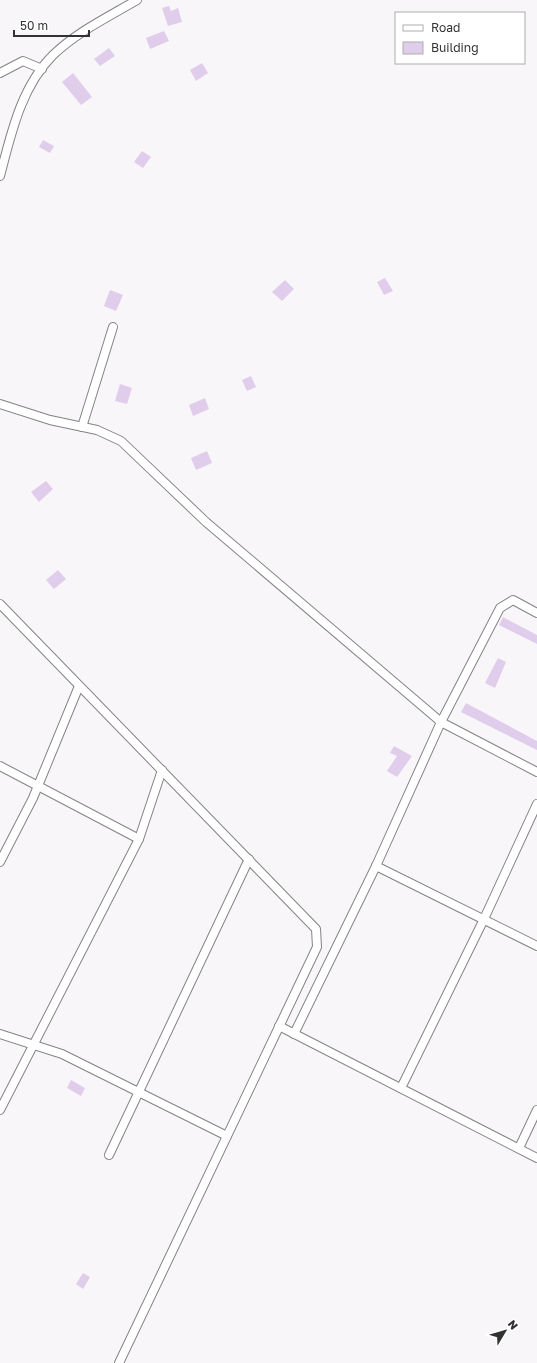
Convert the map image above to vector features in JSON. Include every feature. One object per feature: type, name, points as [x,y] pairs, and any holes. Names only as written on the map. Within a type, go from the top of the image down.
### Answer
[{"type":"street","points":[[0,176],[3,149],[27,91],[42,69],[53,55],[75,37],[137,0]]},
{"type":"street","points":[[0,73],[23,61],[42,69]]},
{"type":"street","points":[[82,427],[113,327]]},
{"type":"street","points":[[0,404],[50,420],[97,430],[121,441],[206,522],[441,722],[537,772]]},
{"type":"street","points":[[294,1034],[376,866],[441,722],[500,608],[513,600],[537,613]]},
{"type":"street","points":[[0,604],[316,929],[316,947],[228,1136],[118,1363]]},
{"type":"street","points":[[0,862],[38,786],[79,686]]},
{"type":"street","points":[[0,766],[139,839]]},
{"type":"street","points":[[0,1110],[139,839],[162,770]]},
{"type":"street","points":[[402,1088],[484,919],[537,804]]},
{"type":"street","points":[[109,1155],[248,859]]},
{"type":"street","points":[[376,866],[537,946]]},
{"type":"street","points":[[279,1026],[537,1158]]},
{"type":"street","points":[[0,1034],[62,1054],[228,1136]]},
{"type":"street","points":[[519,1148],[537,1110]]},
{"type":"building","points":[[169,6],[171,11],[178,8],[182,22],[168,26],[162,8]]},
{"type":"building","points":[[164,31],[169,41],[150,49],[146,38]]},
{"type":"building","points":[[109,48],[115,56],[100,66],[94,59]]},
{"type":"building","points":[[202,63],[208,73],[196,81],[190,70]]},
{"type":"building","points":[[73,73],[92,97],[81,105],[62,82]]},
{"type":"building","points":[[43,140],[54,146],[50,153],[39,147]]},
{"type":"building","points":[[142,151],[151,157],[143,168],[134,162]]},
{"type":"building","points":[[385,278],[393,291],[384,295],[377,282]]},
{"type":"building","points":[[285,280],[294,289],[282,301],[272,292]]},
{"type":"building","points":[[110,290],[123,295],[116,311],[104,306]]},
{"type":"building","points":[[251,376],[256,387],[247,391],[242,380]]},
{"type":"building","points":[[120,384],[132,388],[127,404],[115,401]]},
{"type":"building","points":[[205,398],[209,409],[193,416],[189,405]]},
{"type":"building","points":[[207,451],[212,463],[196,470],[191,458]]},
{"type":"building","points":[[46,481],[53,489],[39,502],[31,492]]},
{"type":"building","points":[[58,570],[66,579],[54,589],[46,580]]},
{"type":"building","points":[[503,617],[537,635],[537,644],[499,625]]},
{"type":"building","points":[[498,658],[506,662],[495,688],[485,683]]},
{"type":"building","points":[[466,703],[537,741],[537,750],[461,712]]},
{"type":"building","points":[[394,746],[412,756],[397,777],[387,771],[397,756],[390,753]]},
{"type":"building","points":[[71,1080],[85,1088],[81,1096],[67,1088]]},
{"type":"building","points":[[83,1273],[90,1277],[83,1289],[76,1284]]}]
